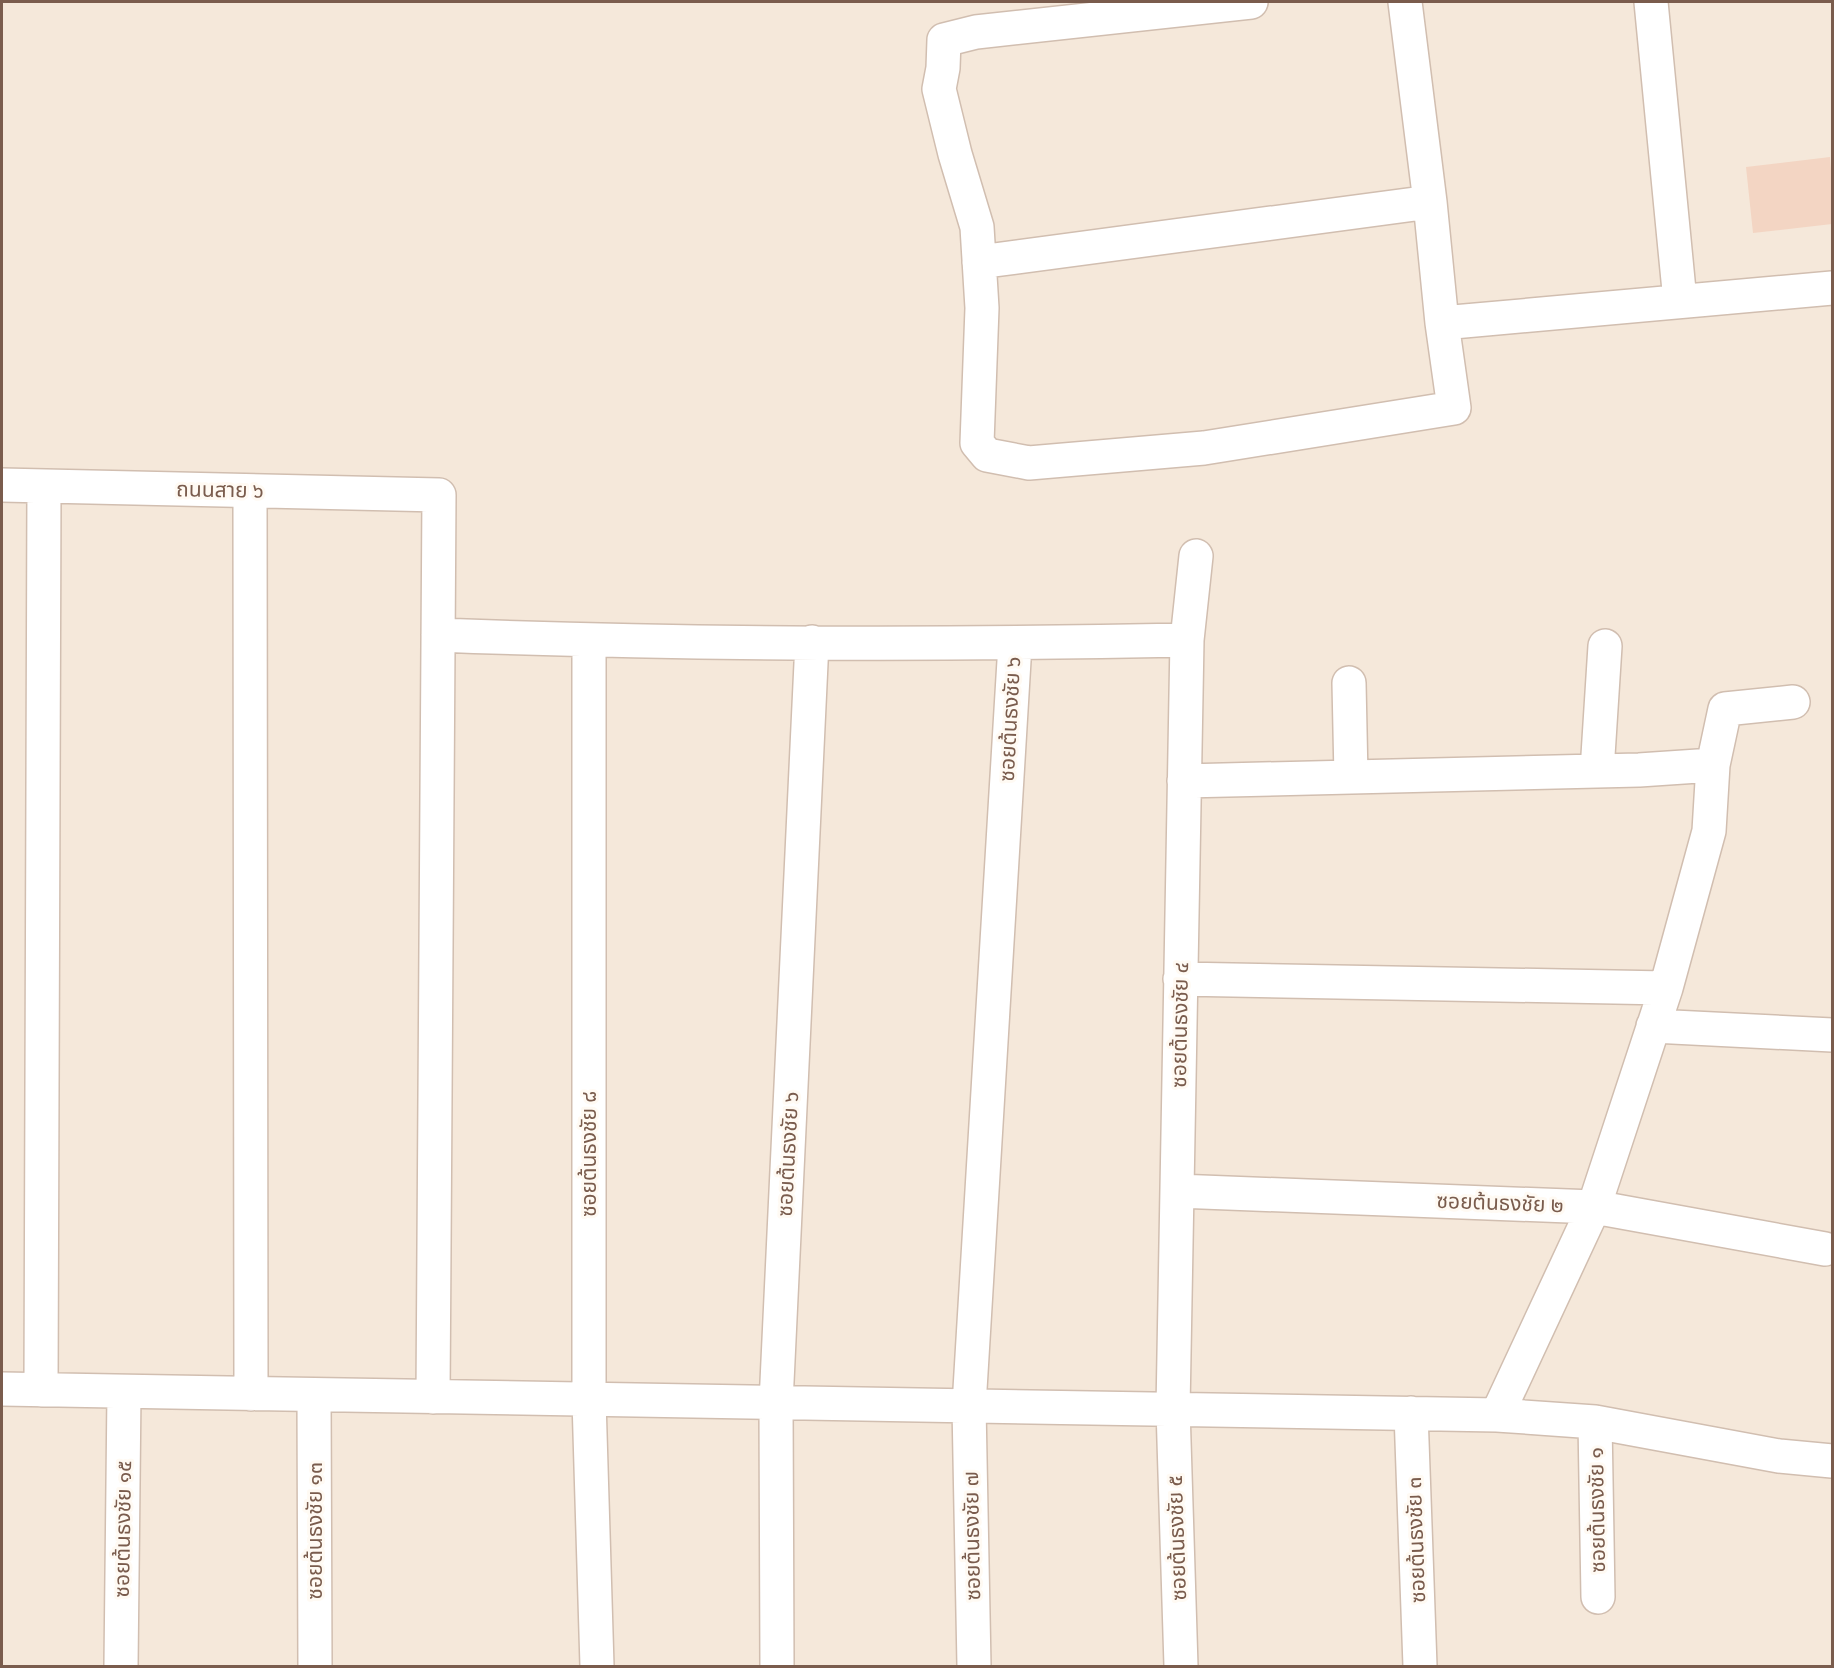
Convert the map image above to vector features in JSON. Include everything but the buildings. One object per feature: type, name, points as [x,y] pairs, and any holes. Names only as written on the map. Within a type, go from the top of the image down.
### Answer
[{"type":"street","points":[[1251,2],[976,32],[944,40],[943,68],[939,88],[955,154],[977,227],[982,308],[977,443],[987,455],[1029,463],[1204,448],[1454,408],[1405,2]]},
{"type":"street","points":[[1651,2],[1680,301]]},
{"type":"street","points":[[979,262],[1430,202]]},
{"type":"street","points":[[1442,323],[1833,288]]},
{"type":"street","name":"ถนนสาย ๖","points":[[2,485],[439,495],[438,635]]},
{"type":"street","points":[[41,1390],[44,486]]},
{"type":"street","points":[[250,491],[251,1394]]},
{"type":"street","name":"ซอยต้นธงชัย ๔","points":[[1173,1409],[1187,640],[1196,556]]},
{"type":"street","points":[[433,1396],[438,635],[589,641],[1015,644],[1187,640]]},
{"type":"street","name":"ซอยต้นธงชัย ๘","points":[[589,641],[590,1400],[597,1666]]},
{"type":"street","name":"ซอยต้นธงชัย ๖","points":[[777,1666],[776,1402],[812,642]]},
{"type":"street","name":"ซอยต้นธงชัย ๖","points":[[969,1406],[1015,644]]},
{"type":"street","points":[[1597,771],[1605,646]]},
{"type":"street","points":[[1349,683],[1351,777]]},
{"type":"street","points":[[1793,702],[1725,709],[1713,765],[1709,831],[1665,988],[1594,1207],[1825,1249]]},
{"type":"street","points":[[1184,781],[1597,771],[1713,765]]},
{"type":"street","points":[[1180,979],[1665,988]]},
{"type":"street","points":[[1653,1026],[1833,1035]]},
{"type":"street","name":"ซอยต้นธงชัย ๒","points":[[1177,1191],[1594,1207],[1497,1415]]},
{"type":"street","points":[[2,1389],[1497,1415],[1595,1422],[1779,1456],[1833,1461]]},
{"type":"street","name":"ซอยต้นธงชัย ๑๕","points":[[122,1666],[124,1392]]},
{"type":"street","name":"ซอยต้นธงชัย ๑๓","points":[[314,1395],[315,1666]]},
{"type":"street","name":"ซอยต้นธงชัย ๗","points":[[969,1406],[974,1666]]},
{"type":"street","name":"ซอยต้นธงชัย ๕","points":[[1173,1409],[1181,1666]]},
{"type":"street","name":"ซอยต้นธงชัย ๓","points":[[1411,1413],[1420,1666]]},
{"type":"street","name":"ซอยต้นธงชัย ๑","points":[[1595,1422],[1598,1598]]},
{"type":"shaded area","points":[[2,2],[1832,2],[1832,1666],[2,1666]]}]
